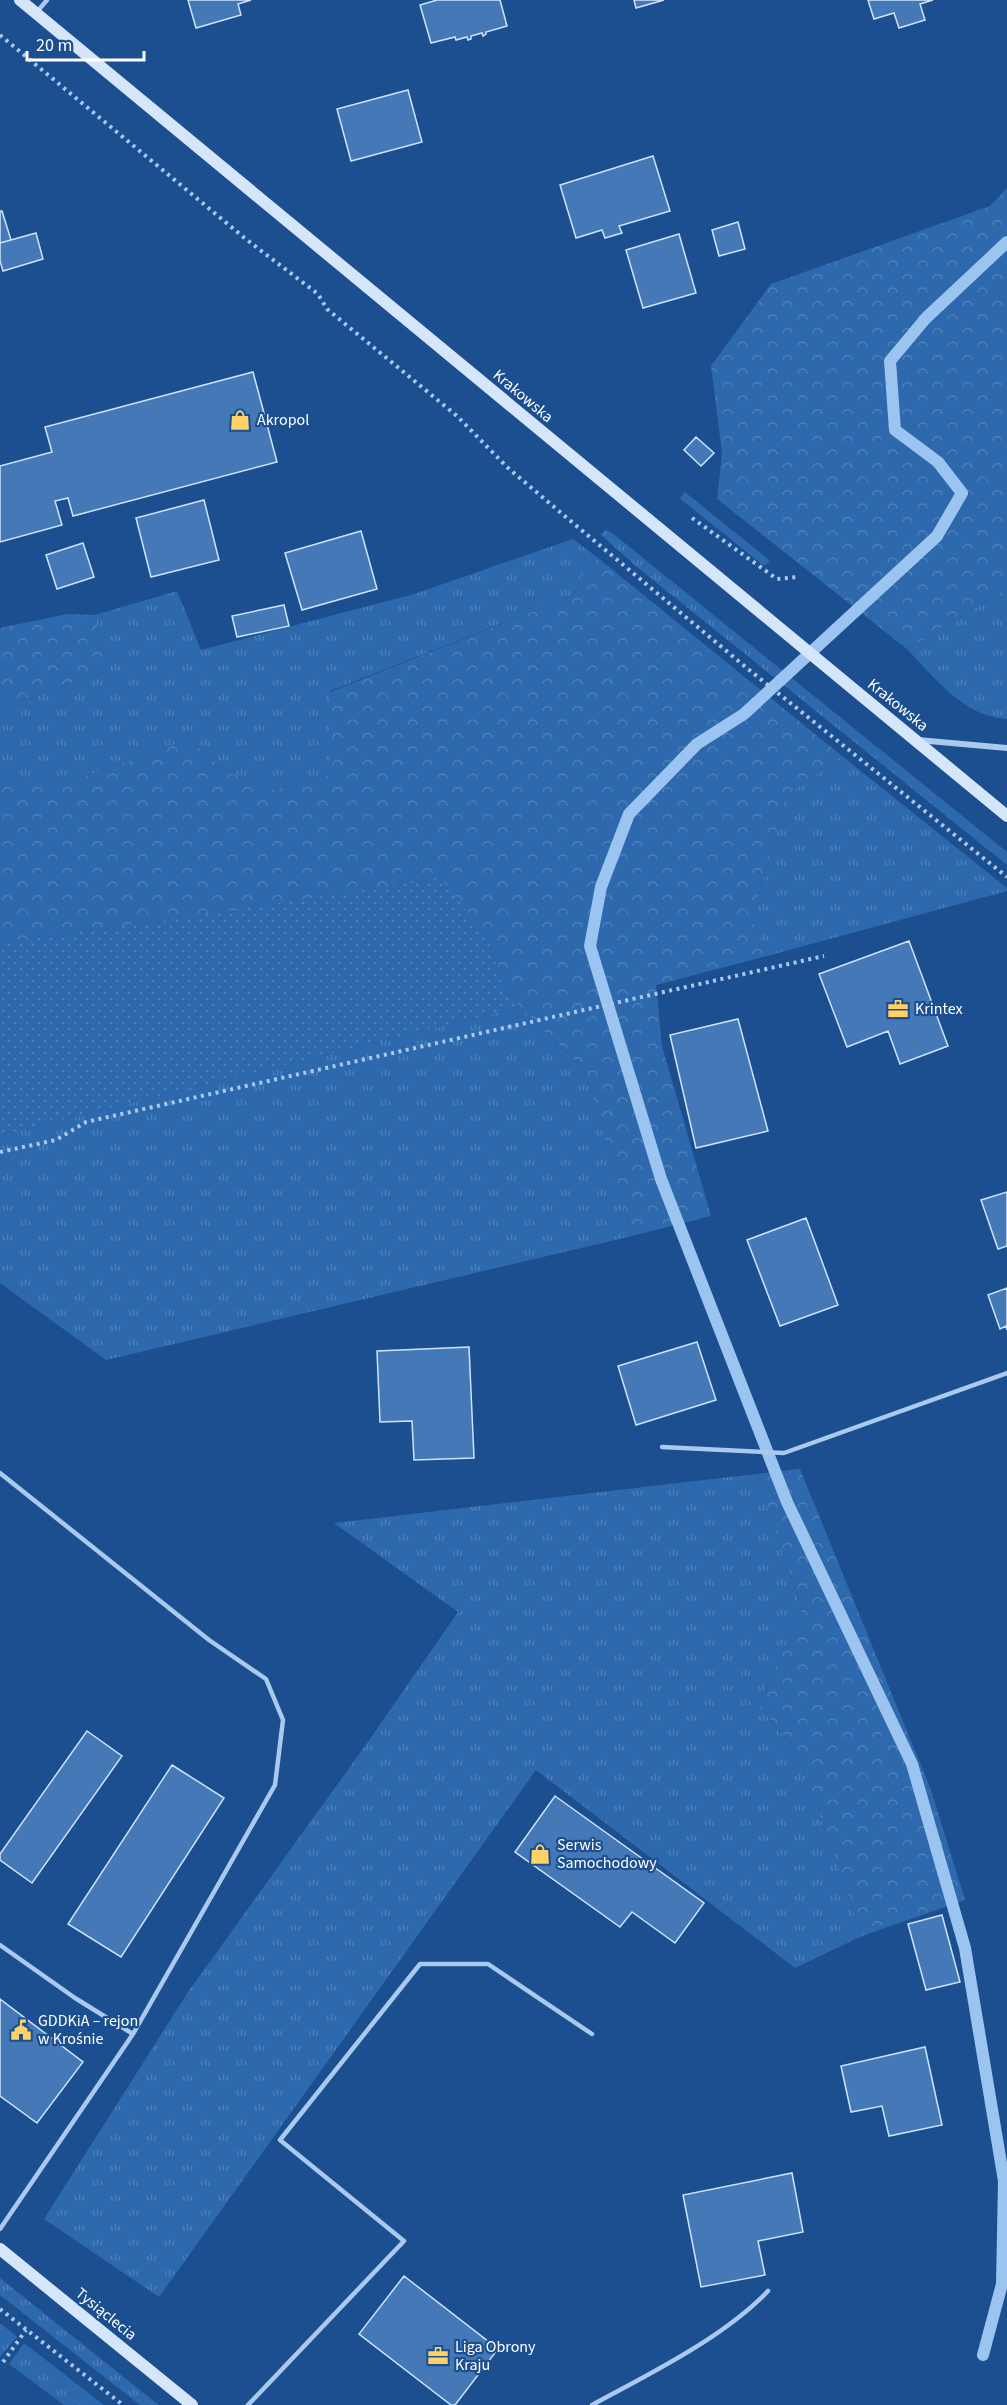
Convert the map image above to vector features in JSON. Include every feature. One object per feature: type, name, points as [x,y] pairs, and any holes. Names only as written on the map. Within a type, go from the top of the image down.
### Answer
[{"type":"main road","name":"Krakowska","points":[[20,0],[830,671],[1006,812]]},
{"type":"main road","name":"Tysiąclecia","points":[[0,2249],[192,2405]]},
{"type":"street","points":[[915,740],[1007,748]]},
{"type":"lane","points":[[36,13],[47,0]]},
{"type":"lane","points":[[662,1447],[784,1453],[1007,1373]]},
{"type":"lane","points":[[0,1473],[209,1640],[266,1679],[283,1720],[275,1785],[134,2034],[0,2229]]},
{"type":"lane","points":[[0,1945],[75,1998],[134,2034]]},
{"type":"lane","points":[[248,2405],[404,2241],[280,2140],[420,1964],[488,1964],[592,2034]]},
{"type":"lane","points":[[592,2405],[652,2373],[748,2312],[768,2291]]},
{"type":"path","points":[[0,35],[247,240],[318,294],[327,309],[457,416],[508,468],[573,524],[748,669],[1007,877]]},
{"type":"path","points":[[0,1152],[56,1140],[86,1122],[824,956]]},
{"type":"path","points":[[0,2309],[123,2405]]},
{"type":"path","points":[[3,2362],[26,2330]]},
{"type":"green space","points":[[1007,188],[1007,589],[907,649],[717,499],[722,453],[711,366],[771,284],[990,206]]},
{"type":"green space","points":[[685,492],[769,562],[764,566],[683,501],[680,498]]},
{"type":"green space","points":[[605,530],[611,532],[1007,852],[1007,865],[637,567],[601,535]]},
{"type":"green space","points":[[573,539],[598,558],[582,571],[574,595],[330,691],[330,775],[274,790],[226,771],[192,741],[67,782],[24,777],[0,782],[0,706],[13,704],[108,671],[95,615],[177,591],[201,650],[414,594]]},
{"type":"green space","points":[[598,558],[842,756],[786,796],[752,920],[767,956],[656,985],[662,1046],[711,1216],[632,1236],[585,1071],[520,1007],[503,986],[488,939],[169,920],[0,943],[0,782],[24,777],[67,782],[192,741],[226,771],[274,790],[330,775],[330,692],[574,595],[582,571]]},
{"type":"green space","points":[[1007,589],[1007,719],[992,717],[964,704],[951,694],[907,649]]},
{"type":"green space","points":[[67,614],[95,615],[108,671],[13,704],[0,706],[0,628]]},
{"type":"green space","points":[[842,756],[1007,888],[1007,891],[767,956],[752,920],[786,796]]},
{"type":"green space","points":[[441,878],[488,939],[503,986],[520,1007],[0,1135],[0,943],[169,920]]},
{"type":"green space","points":[[520,1007],[585,1071],[632,1236],[106,1360],[0,1283],[0,1135]]},
{"type":"green space","points":[[800,1469],[931,1790],[965,1900],[862,1936],[800,1756],[758,1704],[802,1609],[756,1474]]},
{"type":"green space","points":[[756,1474],[802,1609],[758,1704],[800,1756],[862,1936],[795,1968],[536,1770],[159,2297],[44,2219],[188,1992],[365,1746],[458,1612],[334,1523]]},
{"type":"green space","points":[[0,2278],[159,2405],[140,2405],[0,2295]]},
{"type":"green space","points":[[0,2323],[17,2337],[0,2357]]},
{"type":"green space","points":[[24,2343],[104,2405],[64,2405],[9,2364]]},
{"type":"building","points":[[188,0],[251,0],[238,4],[241,15],[196,28]]},
{"type":"building","points":[[437,0],[500,0],[507,26],[486,32],[483,36],[482,33],[471,36],[468,40],[467,37],[456,40],[455,37],[431,43],[420,5]]},
{"type":"building","points":[[634,0],[664,0],[636,8]]},
{"type":"building","points":[[868,0],[933,0],[920,4],[925,20],[899,28],[894,13],[874,19]]},
{"type":"building","points":[[408,90],[422,142],[351,161],[337,109]]},
{"type":"building","points":[[653,156],[670,211],[619,226],[622,233],[605,238],[602,230],[576,238],[560,185]]},
{"type":"building","points":[[0,211],[2,211],[11,240],[0,243]]},
{"type":"building","points":[[738,222],[745,249],[719,256],[712,230]]},
{"type":"building","points":[[36,233],[43,259],[3,271],[0,261],[0,243]]},
{"type":"building","points":[[679,234],[696,293],[643,308],[626,250]]},
{"type":"building","points":[[253,372],[277,462],[73,516],[68,498],[55,501],[62,525],[0,542],[0,466],[52,452],[45,427]]},
{"type":"building","points":[[696,437],[714,453],[701,466],[684,450]]},
{"type":"building","points":[[204,500],[219,560],[151,577],[136,518]]},
{"type":"building","points":[[361,531],[377,589],[302,610],[285,553]]},
{"type":"building","points":[[83,543],[94,577],[57,589],[46,555]]},
{"type":"building","points":[[284,605],[289,626],[237,637],[232,616]]},
{"type":"building","points":[[909,941],[948,1046],[900,1064],[888,1031],[847,1047],[819,974]]},
{"type":"building","points":[[738,1019],[768,1131],[696,1148],[670,1035]]},
{"type":"building","points":[[1007,1192],[1007,1246],[998,1249],[981,1200]]},
{"type":"building","points":[[806,1218],[838,1305],[780,1326],[747,1240]]},
{"type":"building","points":[[1007,1288],[1007,1330],[1006,1326],[1000,1329],[988,1295]]},
{"type":"building","points":[[697,1342],[716,1400],[636,1425],[618,1366]]},
{"type":"building","points":[[469,1347],[474,1458],[414,1460],[412,1421],[380,1422],[377,1351]]},
{"type":"building","points":[[87,1731],[122,1756],[32,1883],[0,1860],[0,1854]]},
{"type":"building","points":[[172,1765],[224,1798],[121,1957],[68,1924]]},
{"type":"building","points":[[555,1796],[704,1903],[675,1943],[632,1912],[620,1927],[515,1852]]},
{"type":"building","points":[[942,1915],[960,1982],[926,1990],[908,1924]]},
{"type":"building","name":"GDDKiA – rejon w Krośnie","points":[[0,1999],[83,2062],[37,2123],[0,2096]]},
{"type":"building","points":[[925,2047],[942,2125],[889,2136],[882,2106],[851,2112],[841,2066]]},
{"type":"building","points":[[792,2173],[803,2232],[758,2241],[765,2275],[701,2287],[683,2195]]},
{"type":"building","points":[[404,2276],[498,2349],[455,2405],[451,2405],[359,2334]]},
{"type":"waterway","points":[[983,2355],[1002,2284],[1004,2181],[965,1948],[912,1764],[787,1502],[661,1179],[590,946],[601,887],[629,814],[697,744],[744,714],[937,536],[962,493],[938,462],[895,430],[890,361],[926,318],[1007,242]]},
{"type":"place","name":"Akropol","points":[[240,420]]},
{"type":"place","name":"Krintex","points":[[898,1009]]},
{"type":"place","name":"Serwis Samochodowy","points":[[540,1854]]},
{"type":"place","name":"GDDKiA – rejon w Krośnie","points":[[21,2030]]},
{"type":"place","name":"Liga Obrony Kraju","points":[[438,2356]]}]
